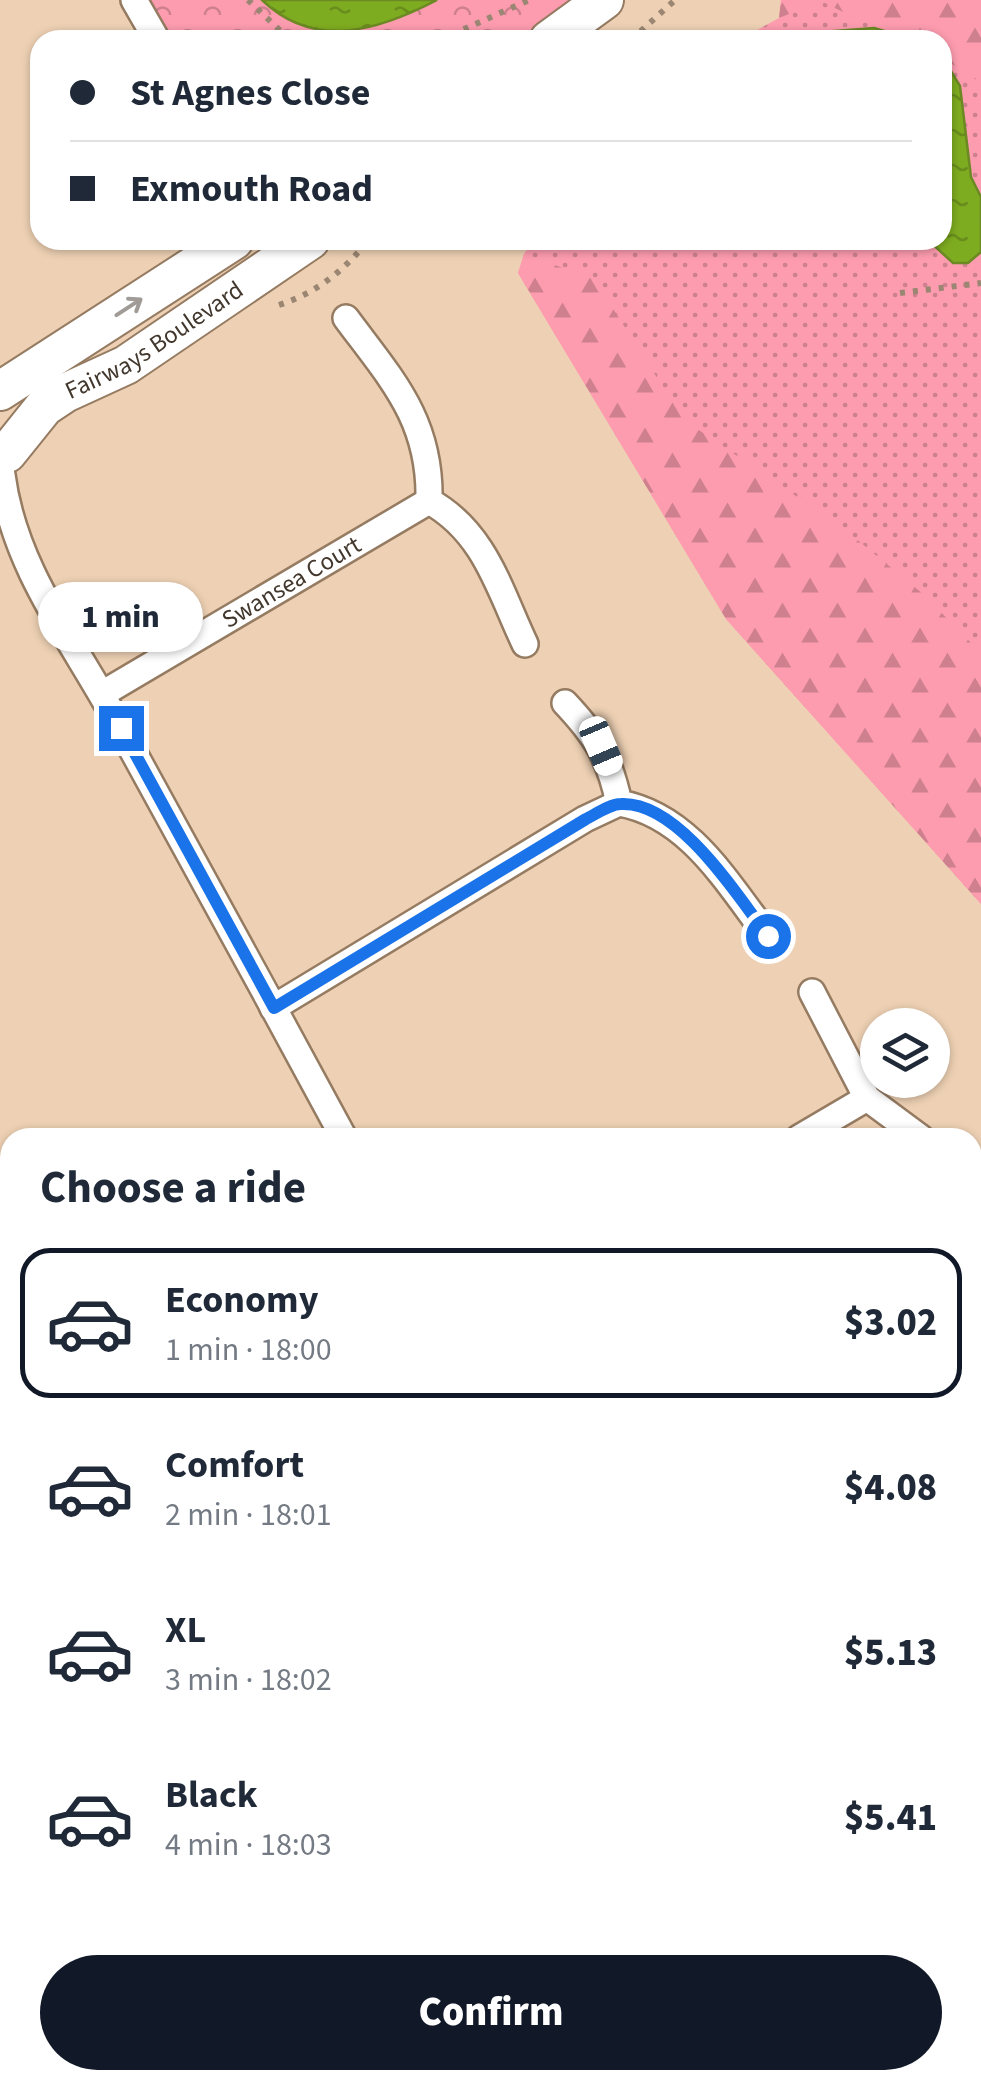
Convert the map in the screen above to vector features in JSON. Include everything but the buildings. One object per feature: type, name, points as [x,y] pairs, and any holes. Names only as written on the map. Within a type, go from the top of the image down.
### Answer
[{"type":"street","points":[[134,0],[151,30]]},
{"type":"street","points":[[564,30],[606,0]]},
{"type":"street","points":[[578,30],[606,0]]},
{"type":"street","name":"Fairways Boulevard","points":[[0,391],[219,250]]},
{"type":"street","name":"Fairways Boulevard","points":[[2,459],[44,407],[126,365],[295,250]]},
{"type":"street","points":[[346,318],[400,391],[418,427],[430,466],[429,501],[460,521],[477,543],[526,644]]},
{"type":"street","points":[[2,459],[7,511],[24,561],[102,694],[339,1128]]},
{"type":"street","name":"Swansea Court","points":[[102,694],[429,501]]},
{"type":"street","points":[[0,536],[24,561]]},
{"type":"street","points":[[565,703],[601,746],[619,804]]},
{"type":"street","points":[[274,1008],[586,819],[619,804],[642,807],[680,830],[768,936]]},
{"type":"street","points":[[812,992],[860,1085]]},
{"type":"street","points":[[816,1128],[867,1098],[908,1128]]},
{"type":"path","points":[[248,0],[280,30]]},
{"type":"path","points":[[462,30],[529,0]]},
{"type":"path","points":[[643,30],[675,0]]},
{"type":"path","points":[[900,293],[981,282]]},
{"type":"green space","points":[[150,0],[570,0],[534,30],[167,30]]},
{"type":"green space","points":[[781,0],[981,0],[981,904],[726,619],[518,273],[527,250],[952,250],[952,30],[757,30],[779,18]]},
{"type":"green space","points":[[781,0],[981,0],[981,83],[952,64],[952,30],[887,30],[821,1],[779,18]]},
{"type":"green space","points":[[524,254],[594,279],[684,420],[843,528],[923,594],[981,653],[981,904],[726,619],[518,273]]},
{"type":"water","points":[[262,0],[437,0],[371,27],[326,30],[282,16]]},
{"type":"water","points":[[952,73],[960,86],[971,177],[981,197],[981,252],[968,263],[953,263],[939,250],[952,250]]},
{"type":"route","points":[[121,728],[274,1008],[586,819],[619,804],[642,807],[680,830],[768,936]]}]
